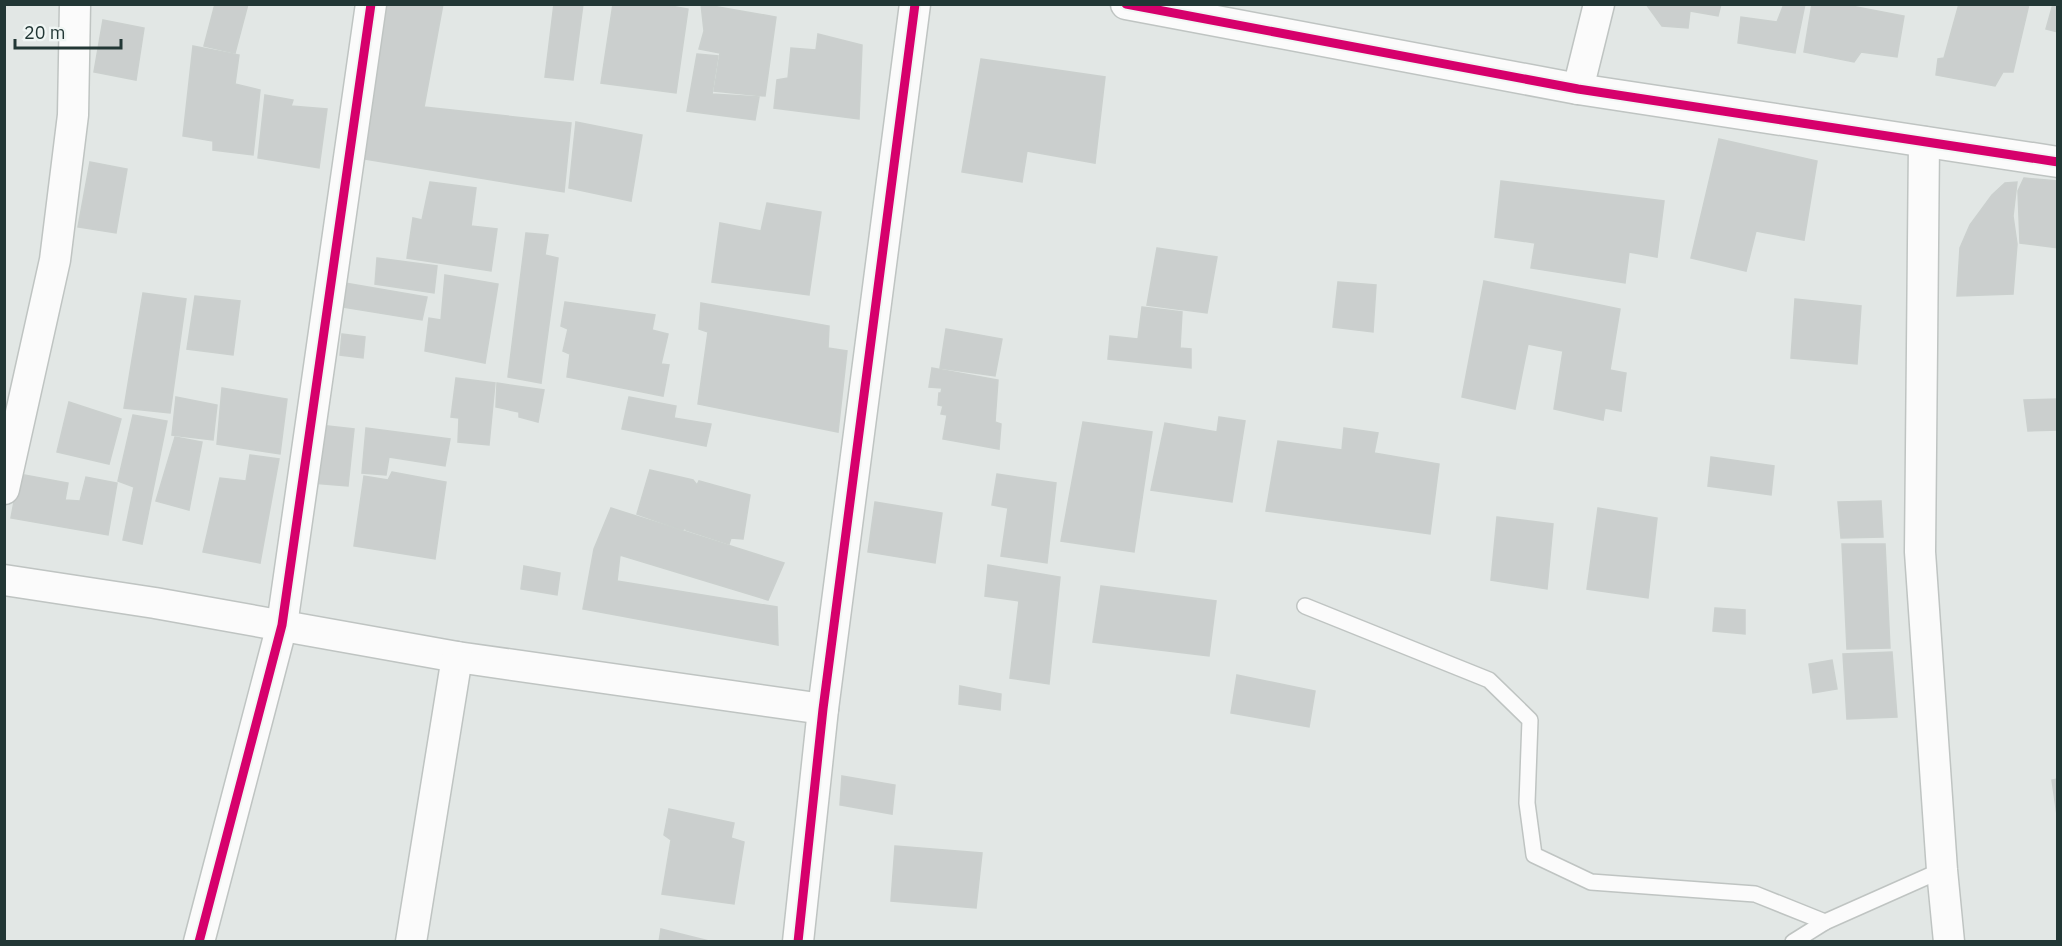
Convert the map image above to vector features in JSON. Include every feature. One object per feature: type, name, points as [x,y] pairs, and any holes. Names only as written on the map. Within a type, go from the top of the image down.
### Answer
[{"type":"street","points":[[4,489],[55,260],[73,115],[75,4]]},
{"type":"street","points":[[198,942],[282,625],[371,4]]},
{"type":"street","points":[[798,942],[823,709],[915,4]]},
{"type":"street","points":[[1126,4],[1578,89],[2058,162]]},
{"type":"street","points":[[1578,89],[1599,4]]},
{"type":"street","points":[[1924,142],[1920,552],[1949,942]]},
{"type":"street","points":[[4,580],[282,625],[457,657],[823,709]]},
{"type":"street","points":[[411,942],[457,657]]},
{"type":"lane","points":[[1305,606],[1489,680],[1530,720],[1527,803],[1534,855],[1591,882],[1755,894],[1825,922]]},
{"type":"lane","points":[[1793,942],[1825,922],[1942,870]]},
{"type":"building","points":[[215,4],[248,4],[235,53],[204,46]]},
{"type":"building","points":[[381,4],[443,4],[424,107],[571,123],[564,192],[358,158]]},
{"type":"building","points":[[554,4],[583,4],[573,80],[545,77]]},
{"type":"building","points":[[613,4],[660,4],[688,9],[676,93],[601,83]]},
{"type":"building","points":[[701,4],[776,17],[765,96],[714,91],[720,53],[699,49],[704,31]]},
{"type":"building","points":[[1646,4],[1721,4],[1718,16],[1690,11],[1688,28],[1662,26]]},
{"type":"building","points":[[1784,4],[1805,4],[1795,53],[1738,43],[1741,17],[1777,22]]},
{"type":"building","points":[[1812,4],[1841,4],[1904,16],[1897,57],[1861,52],[1854,62],[1804,52]]},
{"type":"building","points":[[1959,4],[2029,4],[2013,72],[2003,72],[1995,86],[1936,75],[1938,59],[1944,58]]},
{"type":"building","points":[[2053,4],[2058,4],[2058,32],[2046,29]]},
{"type":"building","points":[[103,20],[144,28],[136,80],[94,72]]},
{"type":"building","points":[[818,34],[862,45],[859,119],[774,108],[777,80],[788,78],[791,48],[816,50]]},
{"type":"building","points":[[193,46],[239,55],[235,84],[260,90],[253,155],[213,150],[213,141],[183,136]]},
{"type":"building","points":[[697,54],[718,56],[712,94],[759,97],[755,120],[687,111]]},
{"type":"building","points":[[981,59],[1105,77],[1095,163],[1027,151],[1022,182],[962,172]]},
{"type":"building","points":[[265,95],[293,100],[291,106],[327,109],[319,168],[258,158]]},
{"type":"building","points":[[576,122],[642,135],[631,201],[569,188]]},
{"type":"building","points":[[1719,139],[1817,161],[1804,240],[1756,231],[1746,271],[1691,258]]},
{"type":"building","points":[[90,162],[127,169],[116,233],[78,227]]},
{"type":"building","points":[[2024,178],[2058,181],[2058,248],[2020,243],[2018,191]]},
{"type":"building","points":[[1501,181],[1664,201],[1657,257],[1629,252],[1625,283],[1531,268],[1535,243],[1495,237]]},
{"type":"building","points":[[430,182],[476,188],[471,226],[497,229],[491,271],[407,258],[413,218],[422,220]]},
{"type":"building","points":[[2017,182],[2013,216],[2017,244],[2013,294],[1957,296],[1960,248],[1970,225],[1992,195],[2005,183]]},
{"type":"building","points":[[767,203],[821,212],[809,295],[712,282],[720,223],[761,231]]},
{"type":"building","points":[[526,233],[548,235],[545,255],[558,258],[541,383],[508,377]]},
{"type":"building","points":[[1157,248],[1217,257],[1207,313],[1147,305]]},
{"type":"building","points":[[377,258],[437,266],[434,293],[375,284]]},
{"type":"building","points":[[445,275],[498,284],[485,363],[425,351],[429,318],[441,320]]},
{"type":"building","points":[[1484,281],[1620,309],[1610,370],[1626,373],[1621,411],[1605,408],[1603,420],[1554,409],[1563,351],[1528,344],[1515,409],[1462,397]]},
{"type":"building","points":[[1338,282],[1376,285],[1373,332],[1333,327]]},
{"type":"building","points":[[345,283],[427,297],[422,320],[342,307]]},
{"type":"building","points":[[143,293],[186,299],[170,413],[124,408]]},
{"type":"building","points":[[195,296],[240,301],[233,355],[187,349]]},
{"type":"building","points":[[1795,299],[1861,306],[1857,364],[1791,358]]},
{"type":"building","points":[[565,302],[655,315],[652,330],[668,334],[661,364],[669,365],[663,396],[567,377],[570,354],[563,351],[568,329],[561,326]]},
{"type":"building","points":[[701,303],[829,326],[828,348],[847,351],[838,432],[698,404],[708,332],[699,329]]},
{"type":"building","points":[[1142,307],[1182,312],[1180,348],[1191,349],[1191,368],[1108,359],[1110,336],[1138,339]]},
{"type":"building","points":[[946,329],[1002,339],[995,376],[940,368]]},
{"type":"building","points":[[342,334],[365,337],[363,358],[340,355]]},
{"type":"building","points":[[932,368],[998,380],[995,422],[1001,424],[999,449],[943,439],[947,415],[941,414],[943,406],[938,405],[942,388],[929,387]]},
{"type":"building","points":[[456,378],[495,383],[489,445],[458,442],[459,418],[451,417]]},
{"type":"building","points":[[497,383],[544,390],[538,422],[519,417],[519,412],[496,407]]},
{"type":"building","points":[[222,388],[287,399],[280,454],[217,444]]},
{"type":"building","points":[[176,397],[217,405],[213,440],[172,435]]},
{"type":"building","points":[[629,397],[676,406],[674,418],[711,424],[706,446],[622,429]]},
{"type":"building","points":[[2058,399],[2058,430],[2028,431],[2024,400]]},
{"type":"building","points":[[69,402],[121,419],[109,464],[57,452]]},
{"type":"building","points":[[133,415],[167,421],[142,544],[123,540],[134,487],[118,481]]},
{"type":"building","points":[[1219,417],[1245,421],[1232,502],[1151,490],[1165,423],[1217,432]]},
{"type":"building","points":[[1083,422],[1152,432],[1134,552],[1061,541]]},
{"type":"building","points":[[319,425],[354,429],[348,486],[312,483]]},
{"type":"building","points":[[366,428],[450,439],[445,466],[389,457],[386,475],[362,473]]},
{"type":"building","points":[[1344,428],[1378,433],[1374,453],[1439,464],[1430,534],[1266,511],[1278,441],[1342,450]]},
{"type":"building","points":[[175,437],[202,442],[189,510],[156,501]]},
{"type":"building","points":[[250,455],[279,459],[260,563],[203,552],[220,478],[246,481]]},
{"type":"building","points":[[1711,457],[1774,466],[1771,495],[1708,486]]},
{"type":"building","points":[[650,470],[693,480],[697,485],[699,481],[750,495],[743,539],[731,538],[729,544],[686,530],[686,528],[682,530],[637,514]]},
{"type":"building","points":[[392,472],[446,482],[435,559],[354,546],[364,476],[388,480]]},
{"type":"building","points":[[19,474],[68,483],[65,500],[80,501],[86,477],[117,483],[108,535],[11,518]]},
{"type":"building","points":[[997,474],[1056,483],[1047,563],[1001,556],[1008,508],[992,505]]},
{"type":"building","points":[[1881,501],[1883,537],[1841,538],[1838,502]]},
{"type":"building","points":[[875,502],[942,513],[935,563],[868,552]]},
{"type":"building","points":[[611,508],[784,563],[768,600],[620,555],[617,581],[777,607],[778,645],[583,609],[594,549]]},
{"type":"building","points":[[1598,508],[1657,518],[1648,598],[1587,589]]},
{"type":"building","points":[[1497,517],[1553,524],[1547,589],[1491,580]]},
{"type":"building","points":[[1842,544],[1885,544],[1890,648],[1847,649]]},
{"type":"building","points":[[988,565],[1060,577],[1049,684],[1010,678],[1019,601],[985,596]]},
{"type":"building","points":[[524,566],[560,573],[557,595],[521,589]]},
{"type":"building","points":[[1101,586],[1216,601],[1209,656],[1093,642]]},
{"type":"building","points":[[1715,608],[1745,610],[1745,634],[1713,631]]},
{"type":"building","points":[[1892,652],[1897,717],[1847,719],[1843,654]]},
{"type":"building","points":[[1832,660],[1837,689],[1813,693],[1809,664]]},
{"type":"building","points":[[1237,675],[1315,691],[1309,727],[1231,713]]},
{"type":"building","points":[[960,686],[1001,694],[1000,710],[959,704]]},
{"type":"building","points":[[842,776],[895,785],[892,814],[840,805]]},
{"type":"building","points":[[2058,779],[2058,822],[2052,780]]},
{"type":"building","points":[[669,809],[734,823],[731,838],[744,842],[734,904],[662,894],[671,840],[664,835]]},
{"type":"building","points":[[895,846],[982,853],[976,908],[891,901]]},
{"type":"building","points":[[661,929],[713,942],[659,942]]},
{"type":"cycle path","points":[[199,942],[282,625],[371,4]]},
{"type":"cycle path","points":[[798,942],[823,709],[915,4]]},
{"type":"cycle path","points":[[1126,4],[1578,89],[2058,162]]}]
